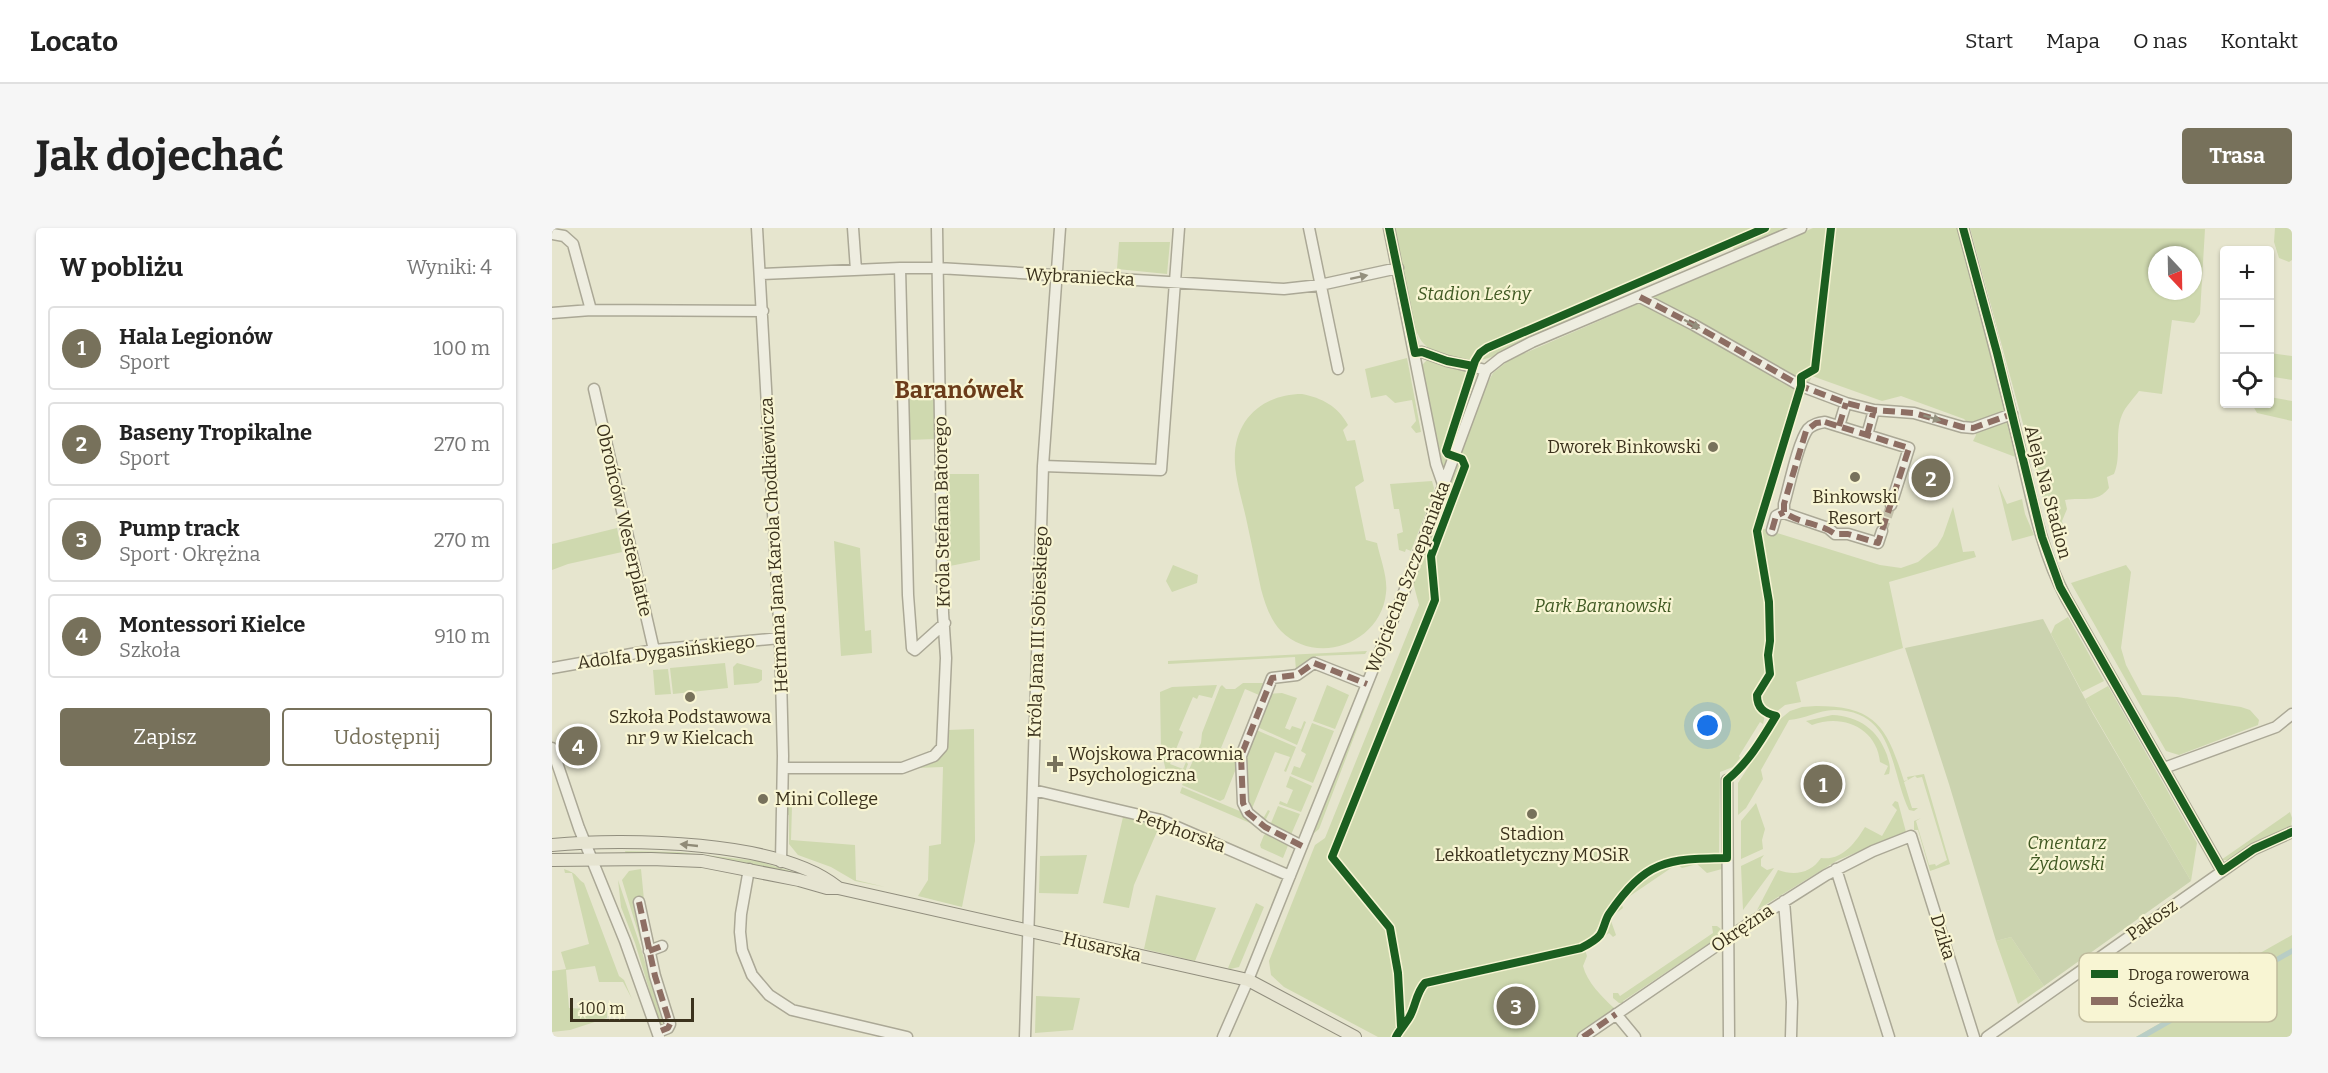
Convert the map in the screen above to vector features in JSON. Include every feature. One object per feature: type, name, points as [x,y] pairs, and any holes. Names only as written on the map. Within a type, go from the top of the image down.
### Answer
[{"type":"main road","name":"Husarska","points":[[552,845],[681,844],[717,848],[781,862],[811,872],[838,888]]},
{"type":"main road","name":"Husarska","points":[[552,860],[683,860],[749,869],[826,888],[838,888],[1029,930],[1248,980],[1355,1037]]},
{"type":"street","name":"Hetmana Jana Karola Chodkiewicza","points":[[757,228],[780,638],[783,768],[781,862]]},
{"type":"street","points":[[853,228],[856,270]]},
{"type":"street","name":"Króla Stefana Batorego","points":[[783,768],[902,768],[934,756],[942,747],[945,623],[937,228]]},
{"type":"street","name":"Króla Jana III Sobieskiego","points":[[1025,1037],[1043,466],[1060,228]]},
{"type":"street","points":[[1043,466],[1161,470],[1179,228]]},
{"type":"street","points":[[1309,228],[1338,369]]},
{"type":"street","points":[[1389,228],[1436,464],[1443,484]]},
{"type":"street","points":[[1415,353],[1422,352],[1447,362],[1486,370],[1510,353],[1802,228]]},
{"type":"street","name":"Aleja Na Stadion","points":[[1964,228],[2042,537],[2057,579],[2222,871]]},
{"type":"street","points":[[552,234],[564,236],[573,244],[591,310]]},
{"type":"street","points":[[900,268],[908,595],[912,648],[915,650],[945,623]]},
{"type":"street","name":"Wybraniecka","points":[[761,274],[938,268],[1284,289],[1320,285],[1398,268]]},
{"type":"street","points":[[1640,297],[1801,386],[1846,403],[1874,410],[1914,413],[1968,428],[2012,414]]},
{"type":"street","points":[[552,313],[591,310],[763,311]]},
{"type":"street","name":"Wojciecha Szczepaniaka","points":[[1223,1037],[1404,592],[1486,370]]},
{"type":"street","name":"Obrońców Westerplatte","points":[[594,389],[654,650]]},
{"type":"street","points":[[1839,426],[1846,403]]},
{"type":"street","points":[[1867,435],[1874,410]]},
{"type":"street","points":[[1784,512],[1784,504],[1806,431],[1816,423],[1825,422],[1909,448],[1891,506]]},
{"type":"street","points":[[1772,530],[1776,516],[1784,512]]},
{"type":"street","points":[[1784,512],[1791,517],[1828,528],[1835,534],[1848,534],[1878,543],[1882,531]]},
{"type":"street","name":"Adolfa Dygasińskiego","points":[[552,668],[654,650],[780,638]]},
{"type":"street","points":[[1302,846],[1266,827],[1250,815],[1243,803],[1241,756],[1272,678],[1297,675],[1314,663],[1367,684]]},
{"type":"street","points":[[2164,768],[2276,727],[2292,714]]},
{"type":"street","points":[[552,748],[585,844],[658,1035],[670,1024],[660,997],[639,902]]},
{"type":"street","points":[[1727,780],[1729,1037]]},
{"type":"street","name":"Petyhorska","points":[[1033,790],[1161,820],[1290,876]]},
{"type":"street","name":"Pakosz","points":[[2106,953],[2254,849],[2292,832]]},
{"type":"street","name":"Okrężna","points":[[1582,1037],[1728,937],[1836,868],[1911,836]]},
{"type":"street","name":"Dzika","points":[[1911,836],[1974,1037]]},
{"type":"street","points":[[1836,868],[1888,1037]]},
{"type":"street","points":[[749,869],[741,914],[742,950],[752,975],[769,995],[792,1010],[907,1037]]},
{"type":"street","points":[[1784,901],[1792,1002],[1791,1037]]},
{"type":"street","points":[[649,951],[662,946]]},
{"type":"street","name":"Pakosz","points":[[1987,1037],[2079,972]]},
{"type":"street","points":[[1616,1014],[1635,1037]]},
{"type":"green space","name":"Stadion Leśny","points":[[1394,228],[1792,228],[1736,253],[1732,246],[1599,302],[1602,310],[1494,356],[1464,360],[1431,350],[1418,335],[1401,272]]},
{"type":"green space","name":"Park Baranowski","points":[[1813,228],[1959,228],[2018,458],[1973,441],[1976,435],[1964,419],[1901,396],[1882,401],[1812,376],[1801,400],[1761,528],[1880,565],[1901,568],[1918,562],[1937,546],[1953,507],[1963,552],[1974,551],[1976,557],[1889,582],[1903,648],[1796,682],[1801,702],[1785,705],[1775,713],[1768,712],[1763,724],[1760,722],[1733,767],[1720,772],[1719,855],[1673,858],[1642,873],[1618,898],[1592,936],[1582,945],[1584,949],[1604,935],[1611,921],[1616,935],[1613,937],[1609,933],[1585,950],[1587,956],[1583,966],[1591,983],[1614,1010],[1578,1037],[1378,1037],[1284,987],[1271,975],[1269,961],[1315,845],[1325,838],[1419,605],[1413,582],[1483,392],[1493,373],[1509,360]]},
{"type":"green space","points":[[1970,228],[2205,229],[2202,280],[2202,246],[2148,246],[2148,300],[2201,300],[2200,314],[2194,323],[2172,320],[2162,394],[2139,391],[2125,409],[2118,430],[2116,467],[2114,474],[2107,477],[2109,488],[2094,498],[2065,500],[2067,509],[2062,521],[2065,531],[2063,535],[2058,536],[2052,531]]},
{"type":"green space","points":[[2275,228],[2292,228],[2292,260],[2289,262],[2279,258],[2274,242]]},
{"type":"green space","points":[[1119,242],[1170,242],[1167,274],[1117,269]]},
{"type":"green space","points":[[2274,354],[2292,356],[2292,380],[2274,377]]},
{"type":"green space","points":[[1407,358],[1421,432],[1416,433],[1411,427],[1416,421],[1412,400],[1395,403],[1386,395],[1371,398],[1365,369]]},
{"type":"green space","points":[[1428,359],[1470,370],[1444,452],[1449,456],[1444,467],[1440,459],[1422,370],[1422,365]]},
{"type":"green space","points":[[935,385],[935,439],[908,440],[907,386]]},
{"type":"green space","points":[[1302,394],[1323,401],[1334,408],[1348,425],[1343,430],[1347,441],[1355,440],[1364,481],[1355,487],[1366,540],[1377,543],[1386,581],[1382,610],[1373,625],[1360,636],[1345,644],[1329,648],[1312,647],[1296,642],[1281,631],[1271,616],[1261,589],[1235,464],[1235,449],[1239,435],[1244,423],[1252,413],[1274,399]]},
{"type":"green space","points":[[2274,398],[2292,401],[2292,421],[2257,413],[2254,408],[2274,408]]},
{"type":"green space","points":[[944,474],[979,474],[980,560],[945,567]]},
{"type":"green space","points":[[1432,481],[1433,494],[1411,551],[1399,550],[1397,534],[1403,532],[1399,509],[1394,509],[1390,484]]},
{"type":"green space","points":[[1998,484],[2007,504],[2022,499],[2025,514],[2034,535],[2012,541]]},
{"type":"green space","points":[[617,528],[622,552],[568,564],[552,570],[552,544]]},
{"type":"green space","points":[[834,541],[860,548],[865,631],[871,630],[872,653],[841,656]]},
{"type":"green space","points":[[1173,565],[1198,575],[1197,583],[1172,592],[1166,581]]},
{"type":"green space","points":[[2126,565],[2131,572],[2121,648],[2126,665],[2142,695],[2177,697],[2241,707],[2250,710],[2259,720],[2258,725],[2179,755],[2166,751],[2071,583]]},
{"type":"green space","points":[[2068,617],[2104,681],[2082,692],[2051,634],[2055,625]]},
{"type":"green space","name":"Cmentarz Żydowski","points":[[2043,619],[2093,714],[2191,881],[2090,953],[2079,953],[2079,961],[2044,986],[2011,937],[1996,941],[1905,648]]},
{"type":"green space","points":[[1367,651],[1365,654],[1316,656],[1315,660],[1306,661],[1296,671],[1295,657],[1168,664],[1168,661]]},
{"type":"green space","points":[[725,663],[728,688],[673,694],[670,668]]},
{"type":"green space","points":[[737,663],[762,670],[762,680],[758,683],[734,685],[733,667]]},
{"type":"green space","points":[[668,669],[671,694],[655,695],[653,670]]},
{"type":"green space","points":[[1243,683],[1263,683],[1260,699],[1259,695],[1245,689],[1221,748],[1237,755],[1234,760],[1227,758],[1237,763],[1237,766],[1224,799],[1220,801],[1182,785],[1201,743],[1202,733],[1220,687],[1222,685],[1226,689],[1235,689]]},
{"type":"green space","points":[[1217,685],[1212,698],[1199,695],[1197,699],[1193,697],[1179,730],[1183,732],[1170,764],[1183,769],[1186,762],[1188,764],[1183,777],[1166,771],[1161,750],[1160,692],[1172,687]]},
{"type":"green space","points":[[1327,685],[1349,695],[1335,729],[1313,721]]},
{"type":"green space","points":[[2108,686],[2197,843],[2191,881],[2085,699]]},
{"type":"green space","points":[[1282,693],[1297,698],[1285,728],[1290,730],[1292,726],[1301,729],[1304,721],[1306,722],[1297,745],[1255,726],[1268,694]]},
{"type":"green space","points":[[1370,695],[1319,829],[1313,834],[1367,696]]},
{"type":"green space","points":[[1816,706],[1853,710],[1876,724],[1892,747],[1904,781],[1907,780],[1904,782],[1912,808],[1918,808],[1914,811],[1909,810],[1893,761],[1880,731],[1869,720],[1854,713],[1834,710],[1789,720],[1761,770],[1763,779],[1746,808],[1738,815],[1738,783],[1779,720],[1790,711]]},
{"type":"green space","points":[[1832,715],[1851,718],[1873,732],[1887,755],[1889,774],[1884,775],[1888,766],[1880,762],[1872,740],[1856,726],[1835,721],[1812,725],[1806,721]]},
{"type":"green space","points":[[1312,723],[1334,731],[1313,783],[1291,774],[1294,766],[1300,768],[1306,754],[1301,751]]},
{"type":"green space","points":[[974,729],[975,841],[962,907],[918,896],[928,880],[929,846],[941,844],[943,767],[916,768],[946,745],[948,730]]},
{"type":"green space","points":[[1254,729],[1296,747],[1286,772],[1284,771],[1290,757],[1275,752],[1251,811],[1264,817],[1268,810],[1270,811],[1265,821],[1248,811],[1243,755]]},
{"type":"green space","points":[[1924,774],[1950,864],[1930,871],[1918,830],[1914,830],[1914,821],[1921,818],[1916,821],[1929,865],[1935,864],[1936,866],[1947,860],[1922,777],[1915,776],[1908,780],[1907,777]]},
{"type":"green space","points":[[1290,776],[1312,786],[1301,812],[1279,804],[1280,801],[1287,804],[1293,790],[1286,787]]},
{"type":"green space","points":[[1182,787],[1242,812],[1257,826],[1180,793]]},
{"type":"green space","points":[[1895,801],[1898,802],[1906,832],[1838,860],[1757,910],[1778,870],[1790,873],[1802,872],[1812,867],[1821,858],[1842,854],[1865,827],[1882,836],[1897,810],[1892,805]]},
{"type":"green space","points":[[786,802],[792,806],[791,840],[855,845],[856,880],[885,887],[855,881],[831,867],[798,855],[789,844],[789,815],[786,815]]},
{"type":"green space","points":[[1756,803],[1765,829],[1762,840],[1763,849],[1741,859],[1741,821]]},
{"type":"green space","points":[[1278,806],[1300,814],[1290,837],[1272,826],[1271,823]]},
{"type":"green space","points":[[2290,812],[2291,827],[2251,845],[2228,860],[2221,860]]},
{"type":"green space","points":[[1123,817],[1159,827],[1134,885],[1129,908],[1103,903]]},
{"type":"green space","points":[[1268,833],[1289,843],[1283,858],[1261,848],[1264,835]]},
{"type":"green space","points":[[625,851],[679,852],[758,861],[826,882],[626,854]]},
{"type":"green space","points":[[1087,855],[1078,894],[1039,893],[1040,856]]},
{"type":"green space","points":[[1764,855],[1761,859],[1761,866],[1767,870],[1774,868],[1743,910],[1741,866]]},
{"type":"green space","points":[[1723,862],[1722,869],[1707,873],[1697,864],[1682,868],[1677,864],[1621,902],[1623,908],[1615,914],[1611,921],[1621,901],[1650,873],[1669,864]]},
{"type":"green space","points":[[564,869],[575,874],[584,883],[619,976],[624,980],[632,999],[623,982],[599,982],[595,966],[566,970],[569,1008],[607,1010],[607,1018],[570,1030],[552,1032],[552,971],[566,969],[561,952],[589,944],[572,873],[565,873]]},
{"type":"green space","points":[[641,869],[644,900],[636,901],[649,968],[622,880],[629,871]]},
{"type":"green space","points":[[618,880],[641,948],[663,1025],[659,1022],[635,943],[621,907]]},
{"type":"green space","points":[[1156,895],[1216,908],[1195,961],[1144,949]]},
{"type":"green space","points":[[1256,903],[1264,907],[1239,967],[1230,969],[1228,968]]},
{"type":"green space","points":[[1712,926],[1721,929],[1719,937],[1623,1001],[1624,1003],[1619,1003],[1613,998],[1613,993],[1618,993],[1620,996],[1713,933]]},
{"type":"green space","points":[[2292,935],[2292,1037],[2136,1037],[2162,1022],[2277,1022],[2277,953],[2260,953]]},
{"type":"green space","points":[[2011,937],[2044,986],[2018,1004],[1996,941]]},
{"type":"green space","points":[[1036,996],[1080,998],[1073,1030],[1035,1033]]},
{"type":"shaded area","points":[[2292,948],[2292,954],[2277,963],[2277,957]]},
{"type":"shaded area","points":[[2162,1022],[2173,1022],[2147,1037],[2136,1037]]},
{"type":"tunnel","points":[[1882,531],[1891,505]]},
{"type":"marked path","points":[[1640,297],[1801,386],[1846,403],[1874,410],[1914,413],[1973,428],[2012,414]]},
{"type":"marked path","points":[[1839,426],[1846,403]]},
{"type":"marked path","points":[[1867,435],[1874,410]]},
{"type":"marked path","points":[[1825,422],[1909,448],[1878,543],[1848,534],[1835,534],[1823,527],[1795,519],[1784,512],[1784,504],[1806,431],[1816,423],[1825,422]]},
{"type":"marked path","points":[[1772,530],[1776,516],[1784,512]]},
{"type":"marked path","points":[[1302,846],[1265,827],[1248,813],[1243,803],[1241,756],[1272,678],[1297,675],[1314,663],[1367,684]]},
{"type":"marked path","points":[[639,902],[655,976],[670,1024],[668,1028],[658,1032]]},
{"type":"marked path","points":[[649,951],[662,946]]},
{"type":"marked path","points":[[1583,1037],[1616,1014]]},
{"type":"cycle path","points":[[1389,228],[1415,353],[1422,352],[1447,361],[1473,366]]},
{"type":"cycle path","points":[[1401,1026],[1398,973],[1390,928],[1332,857],[1435,600],[1431,556],[1465,466],[1462,459],[1446,451],[1475,361],[1487,348],[1765,228]]},
{"type":"cycle path","points":[[1396,1037],[1410,1016],[1425,983],[1581,948],[1600,935],[1608,916],[1622,896],[1647,873],[1673,862],[1727,858],[1727,780],[1748,758],[1776,716],[1762,709],[1757,700],[1757,695],[1770,674],[1769,602],[1757,531],[1801,386],[1801,377],[1815,369],[1831,228]]},
{"type":"cycle path","points":[[1963,228],[1997,353],[2042,537],[2060,587],[2222,871],[2254,849],[2292,832]]},
{"type":"place","name":"Dworek Binkowski","points":[[1713,447]]},
{"type":"place","name":"Binkowski Resort","points":[[1855,477]]},
{"type":"place","name":"Baseny Tropikalne","points":[[1931,478]]},
{"type":"place","name":"Szkoła Podstawowa nr 9 w Kielcach","points":[[690,697]]},
{"type":"place","name":"Montessori Kielce","points":[[578,746]]},
{"type":"place","name":"Wojskowa Pracownia Psychologiczna","points":[[1055,764]]},
{"type":"place","name":"Hala Legionów","points":[[1823,784]]},
{"type":"place","name":"Mini College","points":[[763,799]]},
{"type":"place","name":"Stadion Lekkoatletyczny MOSiR","points":[[1532,814]]},
{"type":"place","name":"Pump track","points":[[1516,1006]]},
{"type":"district","name":"Baranówek","points":[[959,390]]}]
